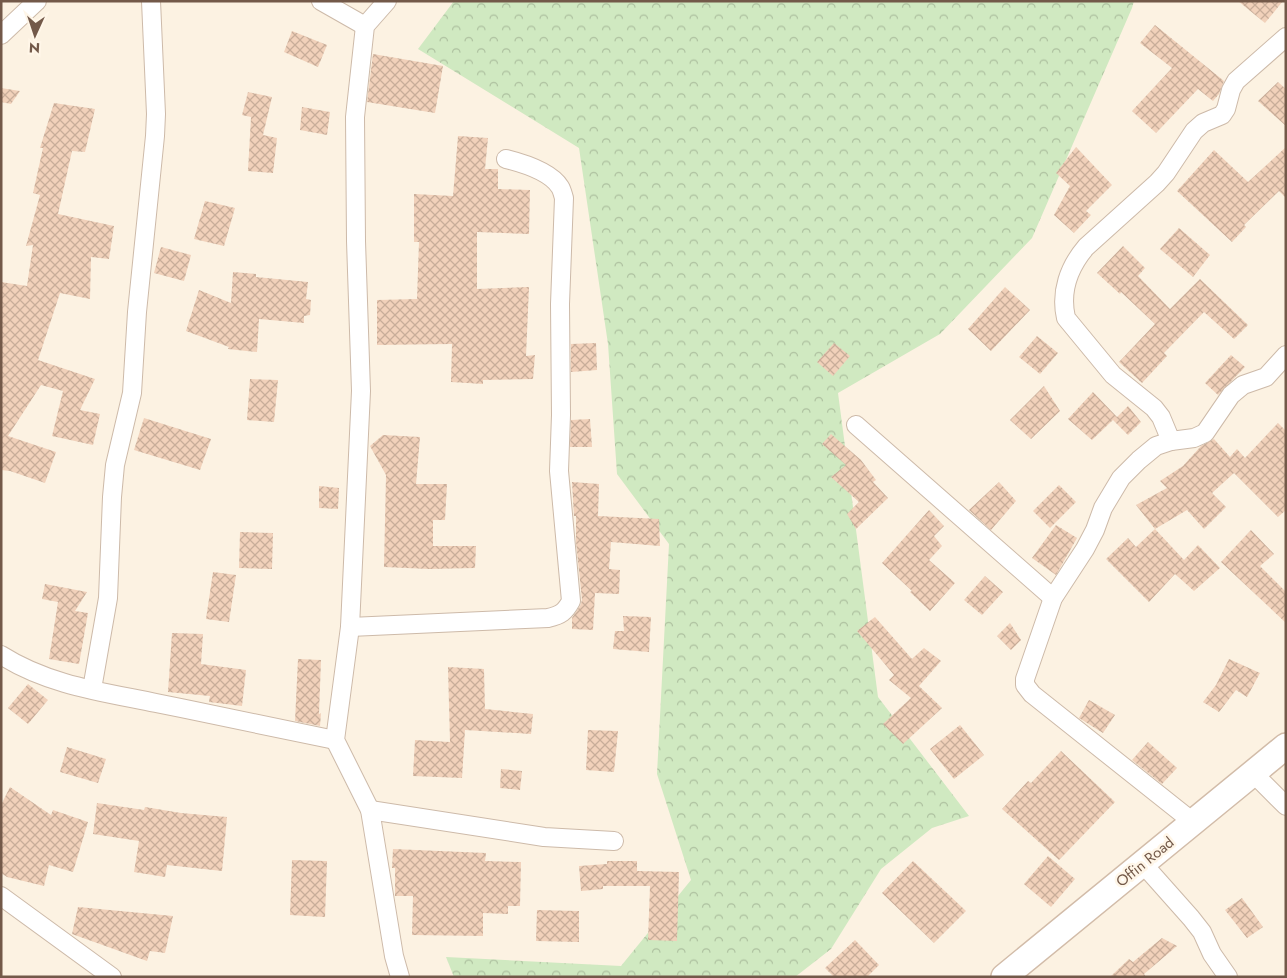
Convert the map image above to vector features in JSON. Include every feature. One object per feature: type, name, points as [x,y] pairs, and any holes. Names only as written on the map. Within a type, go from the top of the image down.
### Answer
[{"type":"street","points":[[1,35],[37,1]]},
{"type":"street","points":[[92,689],[108,598],[115,465],[132,393],[138,302],[155,136],[156,114],[151,1]]},
{"type":"street","points":[[321,1],[365,26]]},
{"type":"street","points":[[387,1],[365,26],[356,117],[356,241],[361,391],[350,627],[335,740],[370,810],[394,956],[400,977]]},
{"type":"street","points":[[1171,441],[1161,417],[1154,408],[1114,375],[1066,318],[1063,306],[1067,281],[1078,256],[1086,247],[1157,183],[1166,173],[1194,131],[1203,123],[1222,114],[1226,109],[1231,90],[1236,81],[1286,37]]},
{"type":"street","points":[[350,627],[548,618],[560,615],[571,601],[559,470],[561,415],[560,304],[564,198],[559,186],[549,177],[531,165],[506,159]]},
{"type":"street","points":[[1193,822],[1032,694],[1025,686],[1025,679],[1053,598],[1085,549],[1095,530],[1103,508],[1121,478],[1156,446],[1171,441],[1194,438],[1205,432],[1232,395],[1243,385],[1266,377],[1286,355]]},
{"type":"street","points":[[856,425],[1053,598]]},
{"type":"street","points":[[1,655],[19,666],[47,678],[335,740]]},
{"type":"street","name":"Offin Road","points":[[1004,977],[1286,746]]},
{"type":"street","points":[[1253,773],[1286,806]]},
{"type":"street","points":[[370,810],[544,837],[614,841]]},
{"type":"street","points":[[1143,864],[1202,932],[1212,954],[1228,977]]},
{"type":"street","points":[[1,896],[112,977]]},
{"type":"green space","points":[[454,1],[1134,1],[1032,238],[940,334],[838,393],[878,697],[969,816],[932,828],[881,869],[831,949],[795,977],[454,977],[446,957],[621,966],[691,880],[657,774],[669,544],[617,474],[608,344],[579,148],[418,49]]},
{"type":"building","points":[[1238,1],[1283,1],[1265,23]]},
{"type":"building","points":[[1155,25],[1224,81],[1219,94],[1213,101],[1198,89],[1156,133],[1132,111],[1172,68],[1140,43]]},
{"type":"building","points":[[292,31],[327,45],[318,67],[284,52]]},
{"type":"building","points":[[373,54],[443,66],[435,113],[367,102]]},
{"type":"building","points":[[1278,82],[1286,89],[1286,126],[1258,101]]},
{"type":"building","points":[[1,88],[20,91],[11,104],[1,102]]},
{"type":"building","points":[[248,92],[272,97],[263,135],[277,138],[273,173],[248,171],[251,117],[242,115]]},
{"type":"building","points":[[54,103],[95,109],[85,152],[72,151],[58,214],[114,226],[109,259],[91,257],[90,299],[60,293],[38,360],[95,379],[80,410],[100,414],[93,445],[52,436],[63,391],[41,385],[8,436],[56,452],[45,483],[10,471],[1,470],[1,282],[27,286],[33,245],[26,246],[40,195],[33,193],[43,148],[40,148]]},
{"type":"building","points":[[302,107],[330,112],[327,135],[300,130]]},
{"type":"building","points":[[458,136],[488,138],[485,169],[498,169],[498,189],[530,190],[529,234],[477,232],[477,289],[529,287],[526,356],[535,355],[533,379],[483,380],[483,384],[451,382],[452,344],[377,345],[377,300],[417,299],[419,242],[414,242],[414,194],[453,196]]},
{"type":"building","points":[[1076,147],[1112,185],[1086,211],[1091,215],[1074,233],[1054,215],[1070,186],[1056,173]]},
{"type":"building","points":[[1286,147],[1286,198],[1279,191],[1244,225],[1246,227],[1232,242],[1177,191],[1214,150],[1248,182]]},
{"type":"building","points":[[205,201],[235,208],[224,246],[194,239]]},
{"type":"building","points":[[1179,228],[1210,255],[1193,277],[1160,249]]},
{"type":"building","points":[[1123,246],[1145,268],[1138,276],[1170,309],[1200,279],[1248,325],[1234,339],[1204,312],[1164,353],[1167,356],[1142,383],[1119,362],[1155,324],[1121,292],[1120,294],[1097,273]]},
{"type":"building","points":[[161,247],[191,255],[184,281],[154,273]]},
{"type":"building","points":[[233,272],[256,274],[256,277],[308,282],[306,299],[311,300],[310,315],[304,316],[304,323],[259,319],[257,352],[228,349],[229,347],[186,331],[199,290],[231,303]]},
{"type":"building","points":[[1005,287],[1030,310],[991,351],[968,329]]},
{"type":"building","points":[[1037,336],[1058,353],[1040,374],[1019,357]]},
{"type":"building","points":[[596,343],[597,370],[571,372],[571,344]]},
{"type":"building","points":[[834,343],[850,356],[833,376],[817,362]]},
{"type":"building","points":[[1231,355],[1245,367],[1218,395],[1205,383]]},
{"type":"building","points":[[250,379],[278,380],[274,422],[247,420]]},
{"type":"building","points":[[1044,386],[1060,411],[1031,439],[1010,420]]},
{"type":"building","points":[[1093,392],[1117,417],[1128,406],[1141,422],[1128,435],[1113,420],[1092,440],[1068,419]]},
{"type":"building","points":[[144,418],[211,439],[200,470],[134,450]]},
{"type":"building","points":[[590,419],[592,447],[570,447],[571,420]]},
{"type":"building","points":[[1278,423],[1286,431],[1286,510],[1278,517],[1234,473],[1212,493],[1226,507],[1204,529],[1187,510],[1155,529],[1136,505],[1167,488],[1160,481],[1183,466],[1201,446],[1214,439],[1230,457],[1237,449],[1245,458]]},
{"type":"building","points":[[831,434],[861,460],[876,480],[873,482],[888,498],[856,529],[847,514],[859,502],[831,477],[846,465],[822,444]]},
{"type":"building","points":[[383,435],[420,437],[416,484],[447,484],[445,520],[433,520],[433,546],[476,546],[475,568],[429,569],[384,567],[386,475],[370,446]]},
{"type":"building","points":[[572,482],[599,484],[598,516],[659,519],[660,546],[611,542],[609,569],[620,570],[619,594],[595,593],[593,630],[572,629],[572,618],[582,600]]},
{"type":"building","points":[[999,482],[1016,501],[991,530],[969,510]]},
{"type":"building","points":[[1059,485],[1076,502],[1050,528],[1033,511]]},
{"type":"building","points":[[319,486],[339,488],[338,509],[319,508]]},
{"type":"building","points":[[929,510],[944,526],[934,536],[942,546],[929,560],[955,583],[930,611],[882,563]]},
{"type":"building","points":[[1056,525],[1077,538],[1056,575],[1032,558]]},
{"type":"building","points":[[1155,529],[1184,560],[1198,545],[1220,568],[1194,591],[1175,574],[1149,602],[1106,559],[1128,538],[1136,547]]},
{"type":"building","points":[[1251,530],[1274,554],[1260,566],[1286,592],[1286,623],[1221,562]]},
{"type":"building","points":[[240,532],[273,533],[272,569],[239,568]]},
{"type":"building","points":[[213,572],[236,575],[229,622],[206,619]]},
{"type":"building","points":[[985,576],[1003,592],[982,615],[964,600]]},
{"type":"building","points":[[45,584],[87,592],[75,611],[88,613],[79,664],[49,659],[58,602],[42,599]]},
{"type":"building","points":[[623,616],[651,617],[649,652],[613,649],[615,631],[624,631]]},
{"type":"building","points":[[875,617],[912,659],[924,648],[941,661],[919,686],[942,708],[903,744],[883,724],[911,698],[889,680],[894,675],[857,631]]},
{"type":"building","points":[[1010,623],[1021,640],[1011,650],[997,636]]},
{"type":"building","points":[[172,633],[203,634],[201,664],[246,670],[242,706],[209,702],[210,696],[168,692]]},
{"type":"building","points":[[298,659],[321,660],[320,726],[295,721]]},
{"type":"building","points":[[1229,659],[1260,673],[1247,697],[1236,690],[1219,712],[1203,702],[1216,685]]},
{"type":"building","points":[[448,667],[484,669],[485,709],[533,714],[531,734],[465,730],[462,778],[413,776],[415,740],[450,742]]},
{"type":"building","points":[[28,684],[48,700],[28,724],[8,708]]},
{"type":"building","points":[[1089,700],[1115,715],[1103,733],[1079,718]]},
{"type":"building","points":[[960,725],[984,755],[954,779],[930,749]]},
{"type":"building","points":[[588,730],[618,731],[614,772],[586,770]]},
{"type":"building","points":[[1148,742],[1177,768],[1162,784],[1132,760]]},
{"type":"building","points":[[67,747],[106,759],[98,783],[60,772]]},
{"type":"building","points":[[1061,751],[1115,802],[1059,860],[1002,809],[1028,781],[1031,783]]},
{"type":"building","points":[[501,769],[522,771],[520,790],[500,788]]},
{"type":"building","points":[[10,787],[51,815],[53,810],[88,822],[73,872],[49,865],[44,886],[7,877],[1,873],[1,805]]},
{"type":"building","points":[[97,803],[144,810],[145,807],[181,813],[227,817],[222,871],[167,865],[165,877],[134,872],[139,841],[93,834]]},
{"type":"building","points":[[393,849],[486,853],[485,861],[521,862],[520,906],[508,906],[508,914],[483,913],[483,936],[412,935],[413,896],[395,896],[395,868],[392,868]]},
{"type":"building","points":[[1048,856],[1075,879],[1051,907],[1024,884]]},
{"type":"building","points":[[292,860],[327,861],[325,917],[290,915]]},
{"type":"building","points":[[607,861],[637,861],[637,871],[679,872],[677,941],[648,940],[650,886],[603,886],[603,889],[581,891],[579,866],[607,864]]},
{"type":"building","points":[[913,861],[966,911],[934,943],[882,893]]},
{"type":"building","points":[[1242,898],[1263,927],[1247,938],[1225,910]]},
{"type":"building","points":[[78,907],[173,916],[165,953],[150,951],[147,961],[72,934]]},
{"type":"building","points":[[537,910],[579,911],[579,942],[536,941]]},
{"type":"building","points":[[1162,938],[1177,946],[1144,974],[1146,977],[1110,977],[1129,959],[1133,962]]},
{"type":"building","points":[[855,940],[879,965],[867,977],[834,977],[825,968]]}]
